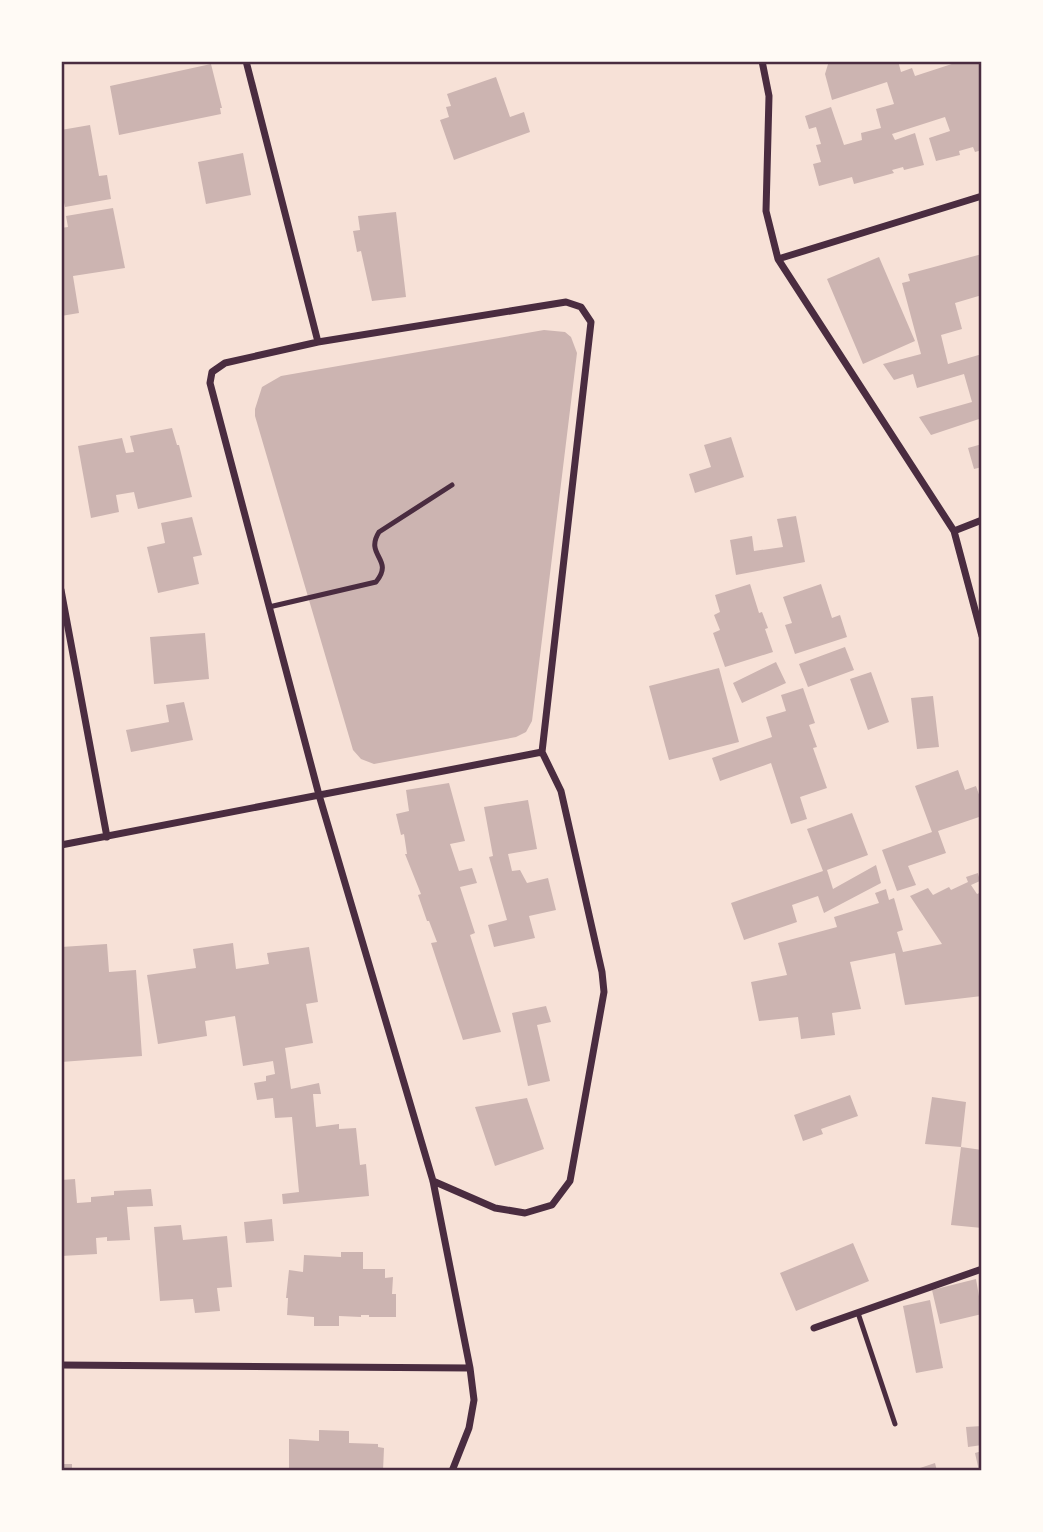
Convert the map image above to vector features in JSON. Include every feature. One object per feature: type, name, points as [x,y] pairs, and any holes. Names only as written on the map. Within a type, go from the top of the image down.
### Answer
[{"type":"street","points":[[246,61],[318,342]]},
{"type":"street","points":[[762,61],[769,96],[766,211],[778,259],[954,531],[982,636]]},
{"type":"street","points":[[778,259],[982,196]]},
{"type":"street","points":[[433,1181],[495,1209],[524,1213],[552,1205],[570,1181],[604,992],[603,972],[561,791],[542,752],[591,323],[581,307],[566,302],[318,342],[225,363],[212,372],[209,383],[319,795],[433,1181],[474,1400],[469,1428],[452,1471]]},
{"type":"street","points":[[954,531],[982,520]]},
{"type":"street","points":[[61,590],[107,836]]},
{"type":"street","points":[[61,845],[542,752]]},
{"type":"street","points":[[814,1328],[982,1269]]},
{"type":"street","points":[[61,1366],[470,1368]]},
{"type":"lane","points":[[269,607],[376,582],[383,573],[384,565],[373,549],[374,539],[379,532],[452,485]]},
{"type":"lane","points":[[858,1313],[895,1424]]},
{"type":"building","points":[[829,61],[898,61],[901,72],[912,68],[915,76],[961,61],[982,61],[982,150],[975,152],[973,147],[959,151],[960,155],[936,161],[929,138],[950,131],[945,117],[892,134],[895,140],[915,133],[924,165],[904,170],[903,167],[892,170],[894,173],[854,184],[852,177],[819,186],[813,164],[821,162],[816,145],[821,144],[816,127],[809,129],[805,116],[831,107],[844,145],[862,140],[861,133],[881,128],[876,109],[894,104],[887,82],[832,100],[825,74]]},
{"type":"building","points":[[211,64],[222,108],[221,114],[119,135],[110,86]]},
{"type":"building","points":[[496,77],[510,117],[524,112],[530,132],[454,160],[440,120],[449,117],[446,107],[451,106],[447,94]]},
{"type":"building","points":[[90,125],[99,176],[107,175],[111,199],[65,207],[61,189],[61,130]]},
{"type":"building","points":[[243,153],[251,195],[206,204],[198,162]]},
{"type":"building","points":[[113,208],[125,268],[73,276],[79,313],[61,316],[61,228],[68,227],[66,216]]},
{"type":"building","points":[[396,212],[406,297],[372,301],[361,251],[357,252],[353,231],[360,230],[358,216]]},
{"type":"building","points":[[982,254],[982,295],[955,303],[962,329],[941,335],[948,364],[982,354],[982,418],[931,435],[919,417],[972,402],[964,374],[917,388],[913,374],[894,380],[883,364],[921,354],[902,283],[910,281],[908,274]]},
{"type":"building","points":[[879,257],[915,341],[863,364],[827,279]]},
{"type":"building","points":[[544,330],[565,332],[571,337],[577,353],[532,721],[526,732],[516,737],[374,764],[361,759],[353,750],[255,416],[262,387],[281,376]]},
{"type":"building","points":[[172,428],[192,497],[138,509],[134,492],[116,495],[119,512],[91,518],[78,446],[122,438],[126,453],[134,452],[130,436]]},
{"type":"building","points":[[731,437],[744,477],[695,493],[689,474],[711,467],[704,445]]},
{"type":"building","points":[[982,444],[982,467],[974,469],[968,448]]},
{"type":"building","points":[[796,516],[805,562],[736,575],[730,540],[752,536],[754,551],[783,547],[777,519]]},
{"type":"building","points":[[192,517],[202,555],[193,557],[199,584],[158,593],[147,547],[165,543],[161,523]]},
{"type":"building","points":[[750,584],[759,613],[762,612],[768,628],[765,629],[773,652],[725,667],[713,633],[720,630],[714,615],[720,612],[715,595]]},
{"type":"building","points":[[821,584],[832,618],[840,615],[847,637],[795,654],[785,625],[792,623],[783,597]]},
{"type":"building","points":[[205,633],[209,679],[154,684],[150,637]]},
{"type":"building","points":[[845,647],[854,670],[808,687],[799,664]]},
{"type":"building","points":[[776,662],[786,683],[742,703],[733,683]]},
{"type":"building","points":[[719,668],[739,742],[669,760],[649,686]]},
{"type":"building","points":[[871,672],[889,722],[868,730],[850,679]]},
{"type":"building","points":[[803,688],[815,723],[809,725],[817,747],[813,748],[827,788],[800,797],[807,819],[791,824],[771,763],[720,781],[712,758],[772,737],[766,717],[786,711],[781,695]]},
{"type":"building","points":[[933,696],[939,747],[917,749],[911,698]]},
{"type":"building","points":[[184,702],[193,740],[131,752],[126,730],[169,722],[166,705]]},
{"type":"building","points":[[958,770],[965,790],[976,786],[982,803],[982,816],[938,831],[946,853],[908,866],[916,885],[897,891],[882,850],[932,832],[915,786]]},
{"type":"building","points":[[449,783],[465,841],[450,844],[459,871],[472,868],[477,883],[460,887],[475,933],[470,935],[501,1032],[463,1040],[431,943],[437,942],[418,895],[421,894],[405,854],[404,834],[401,835],[396,814],[409,811],[406,790]]},
{"type":"building","points":[[528,800],[537,849],[508,854],[512,871],[520,870],[527,883],[548,878],[556,910],[529,916],[535,938],[494,947],[488,925],[507,920],[489,857],[493,856],[484,807]]},
{"type":"building","points":[[852,813],[868,855],[827,870],[833,889],[876,865],[881,883],[824,913],[818,896],[792,905],[797,922],[744,940],[731,903],[823,871],[807,829]]},
{"type":"building","points":[[978,873],[980,881],[971,885],[977,894],[982,892],[982,996],[905,1005],[895,953],[850,962],[861,1009],[832,1013],[835,1035],[801,1039],[798,1017],[759,1021],[751,982],[787,975],[778,943],[837,927],[834,917],[879,903],[875,893],[886,889],[889,900],[894,898],[903,930],[897,932],[903,952],[942,944],[910,896],[928,888],[933,895],[949,887],[951,890],[968,882],[966,877]]},
{"type":"building","points":[[233,943],[236,969],[269,964],[267,953],[309,947],[318,1002],[306,1004],[313,1043],[285,1048],[291,1089],[319,1083],[321,1094],[313,1094],[316,1127],[339,1124],[339,1129],[356,1128],[360,1165],[366,1164],[369,1196],[283,1204],[282,1194],[299,1192],[292,1117],[275,1118],[273,1098],[257,1100],[254,1083],[266,1081],[266,1076],[275,1074],[273,1061],[243,1066],[235,1016],[205,1021],[207,1036],[158,1044],[147,975],[196,968],[193,949]]},
{"type":"building","points":[[107,944],[109,972],[136,970],[142,1056],[61,1062],[61,947]]},
{"type":"building","points":[[546,1006],[551,1022],[537,1025],[550,1081],[528,1086],[512,1013]]},
{"type":"building","points":[[850,1095],[858,1116],[821,1129],[823,1134],[803,1141],[794,1115]]},
{"type":"building","points":[[932,1097],[966,1102],[961,1147],[925,1144]]},
{"type":"building","points":[[527,1098],[544,1149],[495,1166],[475,1107]]},
{"type":"building","points":[[961,1147],[982,1150],[982,1228],[951,1225]]},
{"type":"building","points":[[75,1179],[77,1203],[91,1202],[91,1197],[114,1195],[114,1191],[151,1189],[153,1206],[127,1207],[130,1240],[107,1241],[107,1237],[96,1238],[97,1254],[61,1256],[61,1180]]},
{"type":"building","points":[[272,1219],[274,1241],[246,1243],[244,1222]]},
{"type":"building","points":[[181,1225],[183,1240],[227,1236],[232,1287],[217,1288],[220,1311],[195,1313],[193,1299],[160,1301],[154,1227]]},
{"type":"building","points":[[853,1243],[869,1281],[796,1311],[780,1273]]},
{"type":"building","points":[[341,1252],[363,1252],[363,1269],[385,1269],[385,1278],[393,1277],[392,1294],[396,1294],[396,1317],[339,1316],[339,1326],[314,1326],[314,1317],[287,1315],[289,1270],[303,1272],[304,1255],[341,1257]]},
{"type":"building","points":[[976,1279],[982,1314],[940,1324],[932,1290]]},
{"type":"building","points":[[930,1300],[943,1368],[916,1373],[903,1306]]},
{"type":"building","points":[[982,1426],[982,1445],[968,1447],[966,1427]]},
{"type":"building","points":[[319,1430],[349,1431],[349,1443],[378,1444],[378,1447],[384,1448],[383,1471],[289,1471],[289,1439],[319,1441]]},
{"type":"building","points":[[982,1451],[982,1471],[979,1471],[975,1453]]},
{"type":"building","points":[[935,1463],[937,1471],[914,1471],[914,1470]]},
{"type":"building","points":[[61,1464],[72,1464],[72,1471],[61,1471]]}]
